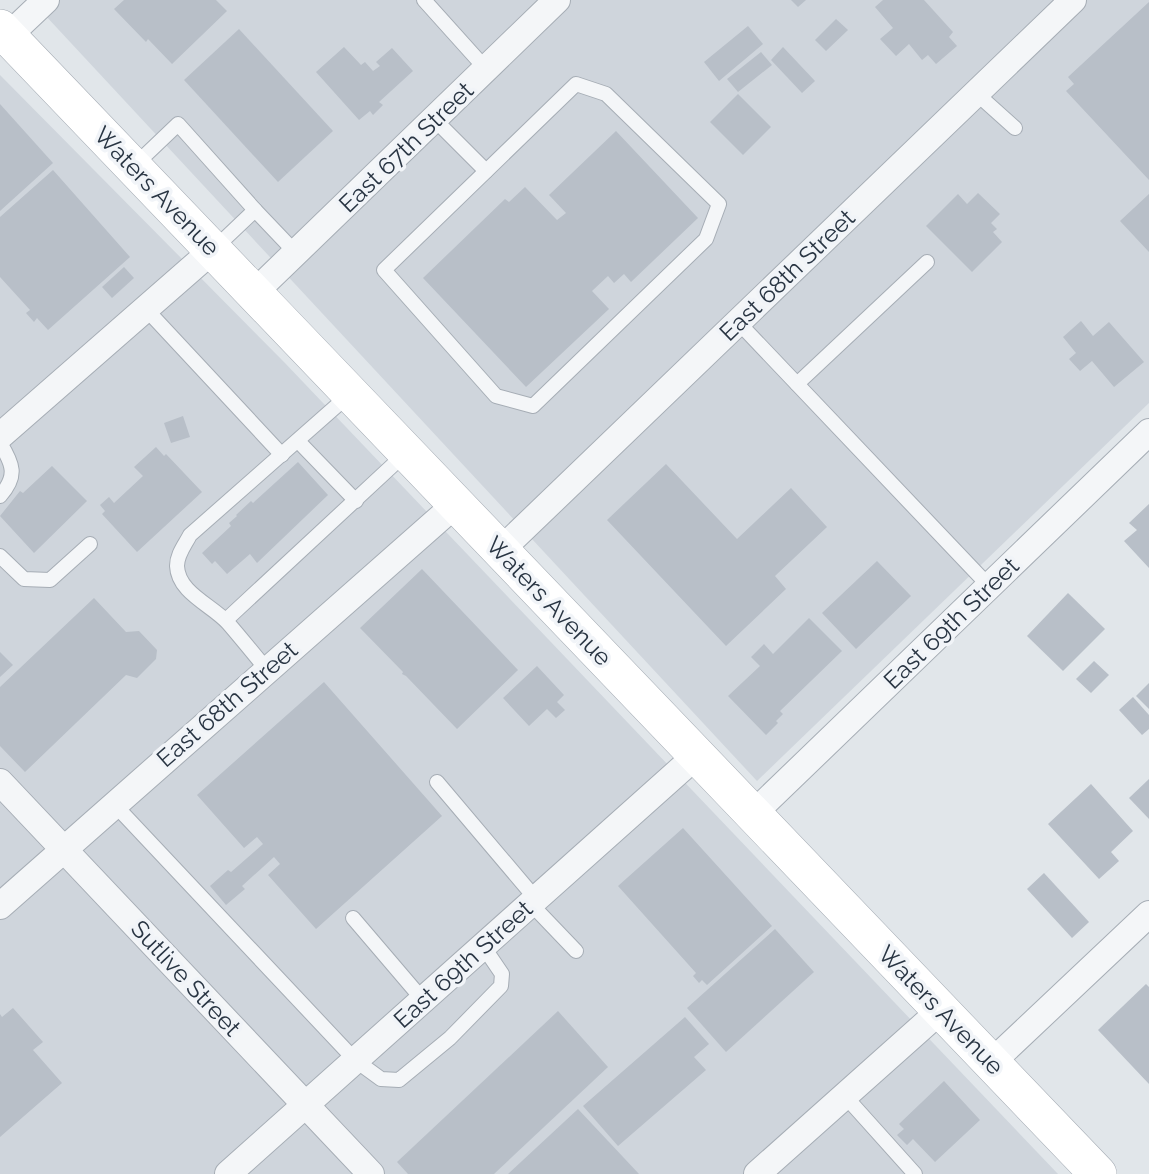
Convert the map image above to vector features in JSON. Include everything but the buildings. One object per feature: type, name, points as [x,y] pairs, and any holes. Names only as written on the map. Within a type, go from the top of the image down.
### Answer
[{"type":"main road","name":"Waters Avenue","points":[[4,32],[1098,1174]]},
{"type":"street","points":[[4,32],[46,0]]},
{"type":"street","name":"East 67th Street","points":[[254,293],[556,0]]},
{"type":"street","name":"East 68th Street","points":[[501,551],[976,93],[1062,4]]},
{"type":"street","points":[[0,436],[214,249]]},
{"type":"street","name":"East 69th Street","points":[[753,814],[1149,432]]},
{"type":"street","name":"East 68th Street","points":[[0,906],[456,504]]},
{"type":"street","name":"East 69th Street","points":[[228,1174],[697,755]]},
{"type":"street","name":"Sutlive Street","points":[[0,782],[371,1174]]},
{"type":"street","points":[[992,1063],[1149,914]]},
{"type":"street","points":[[757,1174],[942,1010]]},
{"type":"lane","points":[[424,0],[486,69]]},
{"type":"lane","points":[[576,84],[606,93],[719,204],[706,239],[533,406],[496,396],[384,270],[486,171],[576,84]]},
{"type":"lane","points":[[976,93],[1015,128]]},
{"type":"lane","points":[[434,119],[486,171]]},
{"type":"lane","points":[[133,167],[178,124],[296,253]]},
{"type":"lane","points":[[214,249],[255,209]]},
{"type":"lane","points":[[797,384],[927,262]]},
{"type":"lane","points":[[145,308],[282,455]]},
{"type":"lane","points":[[738,322],[989,586]]},
{"type":"lane","points":[[267,670],[226,620],[192,594],[182,581],[177,567],[179,555],[190,536],[350,394]]},
{"type":"lane","points":[[298,441],[356,501]]},
{"type":"lane","points":[[0,443],[12,462],[12,477],[0,496]]},
{"type":"lane","points":[[226,620],[407,453]]},
{"type":"lane","points":[[0,556],[24,579],[50,580],[90,544]]},
{"type":"lane","points":[[437,782],[576,951]]},
{"type":"lane","points":[[114,804],[355,1060],[381,1079],[399,1080],[450,1038],[501,986],[502,974],[483,946]]},
{"type":"lane","points":[[353,918],[423,1000]]},
{"type":"lane","points":[[845,1096],[915,1174]]},
{"type":"shaded area","points":[[31,0],[1149,0],[1149,403],[757,781]]},
{"type":"shaded area","points":[[0,75],[284,362],[1058,1174],[0,1174]]}]
